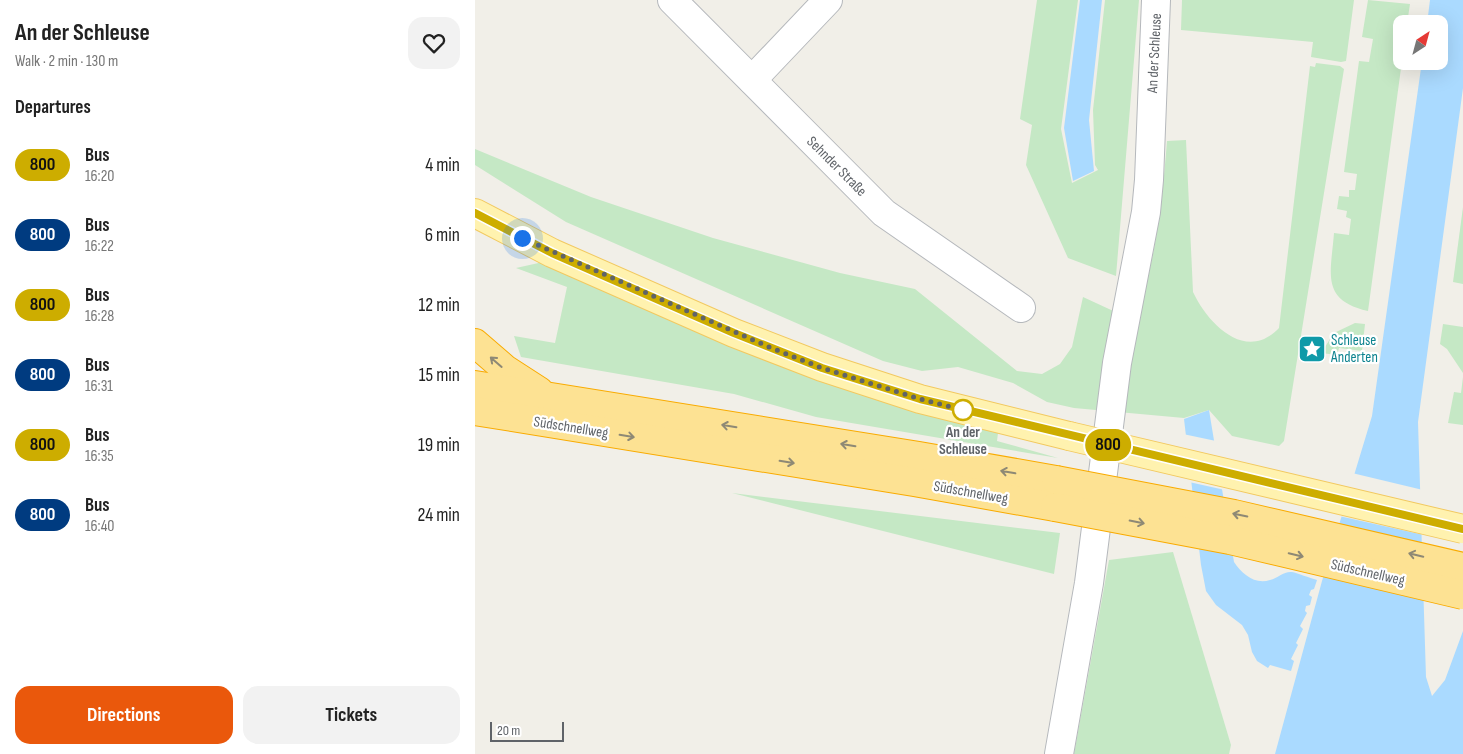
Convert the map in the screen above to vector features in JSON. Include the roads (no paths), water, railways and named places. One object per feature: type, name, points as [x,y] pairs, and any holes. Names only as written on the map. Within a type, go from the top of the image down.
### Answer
[{"type":"highway","points":[[475,343],[505,369],[549,398]]},
{"type":"highway","name":"Südschnellweg","points":[[475,385],[919,456],[1056,480],[1234,514],[1463,567]]},
{"type":"highway","name":"Südschnellweg","points":[[475,411],[914,482],[1055,507],[1230,540],[1463,595]]},
{"type":"highway","points":[[475,431],[532,421]]},
{"type":"main road","points":[[475,213],[561,257],[734,333],[822,368],[920,399],[1463,529]]},
{"type":"street","name":"Sehnder Straße","points":[[672,0],[884,213],[1021,308]]},
{"type":"street","points":[[752,80],[828,0]]},
{"type":"street","name":"An der Schleuse","points":[[1059,754],[1089,583],[1117,363],[1146,212],[1156,0]]},
{"type":"water","points":[[1080,0],[1102,0],[1089,120],[1094,171],[1073,181],[1064,128]]},
{"type":"water","points":[[1430,0],[1463,0],[1463,88],[1418,422],[1426,677],[1432,696],[1445,680],[1463,631],[1463,754],[1275,754],[1322,581],[1372,416],[1421,70],[1448,70],[1448,15],[1428,15]]},
{"type":"water","points":[[1209,410],[1234,562],[1241,571],[1254,580],[1270,580],[1289,572],[1317,580],[1314,589],[1311,590],[1309,595],[1312,597],[1310,605],[1306,606],[1305,611],[1307,613],[1300,626],[1303,629],[1291,659],[1294,661],[1291,671],[1270,665],[1268,668],[1257,661],[1252,652],[1248,635],[1242,625],[1216,605],[1206,591],[1201,565],[1184,419]]},
{"type":"place","name":"Schleuse Anderten","points":[[1312,349]]},
{"type":"place","name":"An der Schleuse","points":[[963,410]]}]
